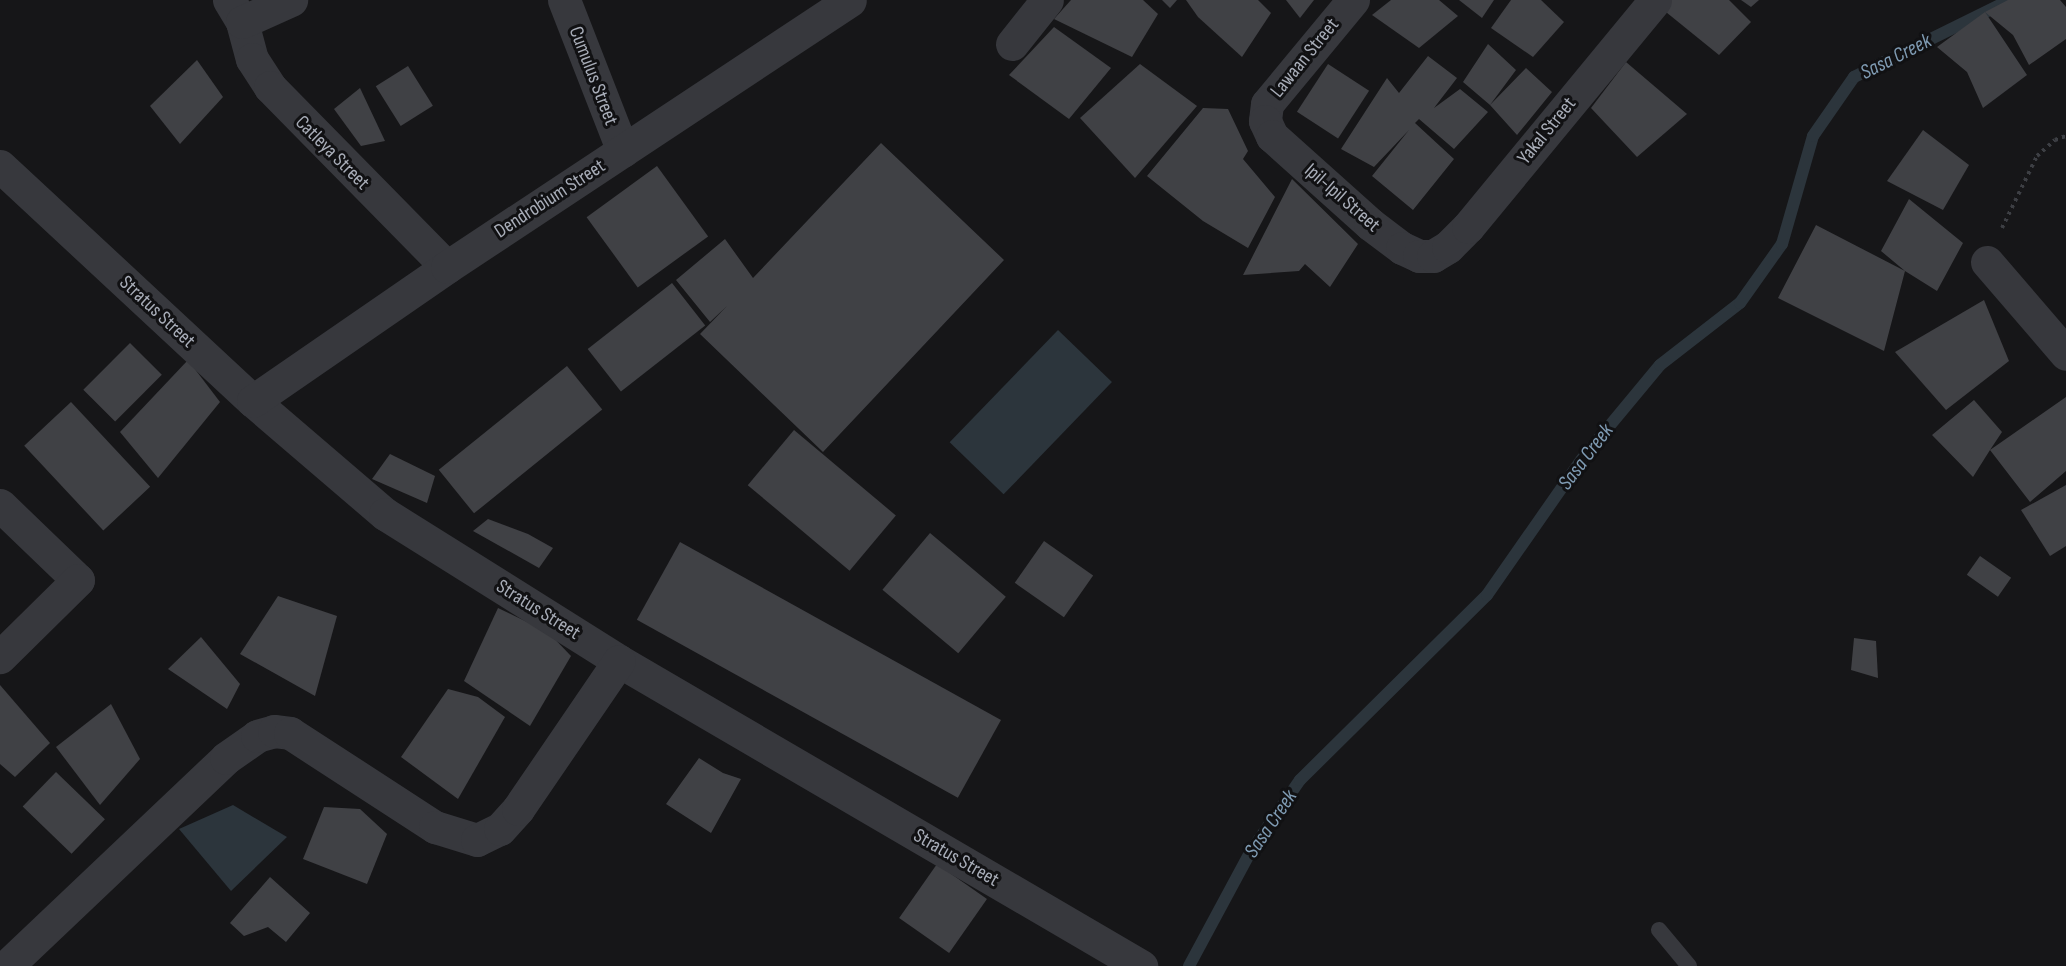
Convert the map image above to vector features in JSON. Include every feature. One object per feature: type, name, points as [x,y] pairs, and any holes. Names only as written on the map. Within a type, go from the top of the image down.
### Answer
[{"type":"street","points":[[236,11],[291,0]]},
{"type":"street","name":"Cumulus Street","points":[[564,0],[623,151]]},
{"type":"street","name":"Dendrobium Street","points":[[253,401],[447,267],[850,0]]},
{"type":"street","points":[[1012,44],[1047,0]]},
{"type":"street","name":"Lawaan Street","points":[[1265,121],[1267,104],[1353,0]]},
{"type":"street","name":"Yakal Street","points":[[1433,256],[1448,247],[1468,227],[1655,0]]},
{"type":"street","name":"Catleya Street","points":[[236,11],[252,59],[284,104],[447,267]]},
{"type":"street","name":"Ipil-Ipil Street","points":[[1265,121],[1272,136],[1370,224],[1402,248],[1419,256],[1433,256]]},
{"type":"street","name":"Stratus Street","points":[[0,166],[253,401],[385,514],[619,661],[1141,966]]},
{"type":"street","points":[[1987,262],[2066,354]]},
{"type":"street","points":[[0,505],[78,580],[0,657]]},
{"type":"street","points":[[7,966],[234,751],[257,736],[274,731],[290,733],[435,827],[477,840],[500,829],[518,808],[619,661]]},
{"type":"lane","points":[[1659,930],[1689,966]]},
{"type":"path","points":[[1987,262],[2013,202],[2037,156],[2055,140],[2066,136]]},
{"type":"shaded area","points":[[1058,330],[1112,382],[1004,494],[950,442]]},
{"type":"shaded area","points":[[233,805],[287,837],[231,891],[179,829]]},
{"type":"building","points":[[1071,0],[1143,0],[1158,14],[1132,57],[1054,19]]},
{"type":"building","points":[[1162,0],[1177,0],[1170,8]]},
{"type":"building","points":[[1186,0],[1258,0],[1271,13],[1242,57],[1198,17]]},
{"type":"building","points":[[1286,0],[1314,0],[1300,18]]},
{"type":"building","points":[[1391,0],[1439,0],[1458,16],[1419,48],[1372,15]]},
{"type":"building","points":[[1459,0],[1494,0],[1482,18]]},
{"type":"building","points":[[1511,0],[1541,0],[1564,22],[1533,57],[1491,28]]},
{"type":"building","points":[[1668,0],[1729,0],[1751,22],[1719,55],[1661,8]]},
{"type":"building","points":[[1741,0],[1759,0],[1751,7]]},
{"type":"building","points":[[2008,0],[2060,0],[2066,7],[2066,39],[2029,65],[2013,35],[1985,12]]},
{"type":"building","points":[[1985,12],[2027,75],[1983,108],[1967,72],[1937,47]]},
{"type":"building","points":[[1054,27],[1111,68],[1069,119],[1009,75]]},
{"type":"building","points":[[1488,44],[1516,70],[1490,105],[1463,82]]},
{"type":"building","points":[[1428,56],[1457,78],[1434,108],[1460,89],[1488,112],[1454,149],[1419,119],[1415,123],[1454,159],[1413,210],[1372,176],[1409,130],[1374,167],[1341,149],[1387,78],[1399,93]]},
{"type":"building","points":[[197,60],[223,97],[180,144],[150,106]]},
{"type":"building","points":[[1626,62],[1687,114],[1637,157],[1591,108]]},
{"type":"building","points":[[1140,64],[1197,106],[1135,178],[1080,118]]},
{"type":"building","points":[[1328,64],[1369,91],[1338,138],[1297,112]]},
{"type":"building","points":[[408,66],[433,106],[401,126],[376,86]]},
{"type":"building","points":[[1526,68],[1552,92],[1517,135],[1490,105]]},
{"type":"building","points":[[360,88],[385,141],[361,146],[334,109]]},
{"type":"building","points":[[1203,108],[1228,109],[1248,151],[1243,159],[1275,197],[1248,248],[1203,221],[1147,176]]},
{"type":"building","points":[[1923,130],[1969,165],[1943,210],[1887,181]]},
{"type":"building","points":[[881,143],[1004,260],[823,452],[700,334],[727,306],[710,322],[676,280],[725,239],[753,278]]},
{"type":"building","points":[[657,166],[708,236],[638,288],[587,217]]},
{"type":"building","points":[[1292,179],[1358,244],[1330,287],[1305,264],[1299,271],[1243,275]]},
{"type":"building","points":[[1909,199],[1963,243],[1937,291],[1905,271],[1881,251]]},
{"type":"building","points":[[1816,225],[1905,271],[1884,351],[1778,298]]},
{"type":"building","points":[[672,283],[705,326],[621,391],[588,349]]},
{"type":"building","points":[[1984,300],[2009,361],[1946,410],[1895,352]]},
{"type":"building","points":[[130,343],[162,375],[115,421],[83,390]]},
{"type":"building","points":[[188,360],[220,402],[158,478],[120,432]]},
{"type":"building","points":[[567,366],[602,410],[474,513],[439,470]]},
{"type":"building","points":[[2066,397],[2066,471],[2030,502],[1990,450]]},
{"type":"building","points":[[1974,400],[2002,432],[1973,477],[1932,435]]},
{"type":"building","points":[[71,402],[150,487],[103,530],[24,446]]},
{"type":"building","points":[[794,430],[896,515],[850,571],[748,485]]},
{"type":"building","points":[[390,454],[435,476],[427,503],[372,479]]},
{"type":"building","points":[[2066,485],[2066,546],[2050,556],[2021,510]]},
{"type":"building","points":[[488,519],[528,534],[553,548],[539,568],[473,531]]},
{"type":"building","points":[[930,533],[1006,597],[958,653],[882,590]]},
{"type":"building","points":[[1044,541],[1093,575],[1064,617],[1015,583]]},
{"type":"building","points":[[680,542],[1001,720],[958,798],[637,620]]},
{"type":"building","points":[[1980,556],[2011,578],[1998,597],[1967,575]]},
{"type":"building","points":[[278,596],[337,616],[315,696],[240,654]]},
{"type":"building","points":[[498,608],[548,632],[571,656],[530,726],[464,681]]},
{"type":"building","points":[[201,637],[240,684],[227,709],[168,669]]},
{"type":"building","points":[[1854,638],[1876,641],[1878,678],[1851,670]]},
{"type":"building","points":[[0,685],[50,743],[15,777],[0,764]]},
{"type":"building","points":[[448,689],[478,697],[505,717],[458,799],[401,757]]},
{"type":"building","points":[[111,704],[140,759],[100,805],[56,747]]},
{"type":"building","points":[[699,758],[723,773],[741,779],[711,833],[666,804]]},
{"type":"building","points":[[56,772],[105,819],[72,854],[23,807]]},
{"type":"building","points":[[324,807],[360,809],[387,834],[367,884],[303,859]]},
{"type":"building","points":[[937,864],[987,899],[949,953],[899,918]]},
{"type":"building","points":[[270,877],[310,913],[286,942],[268,927],[244,936],[230,923]]},
{"type":"waterway","name":"Sasa Creek","points":[[1189,966],[1251,851],[1300,780],[1487,595],[1582,459],[1660,365],[1740,303],[1782,244],[1813,136],[1854,77],[2010,0]]}]
